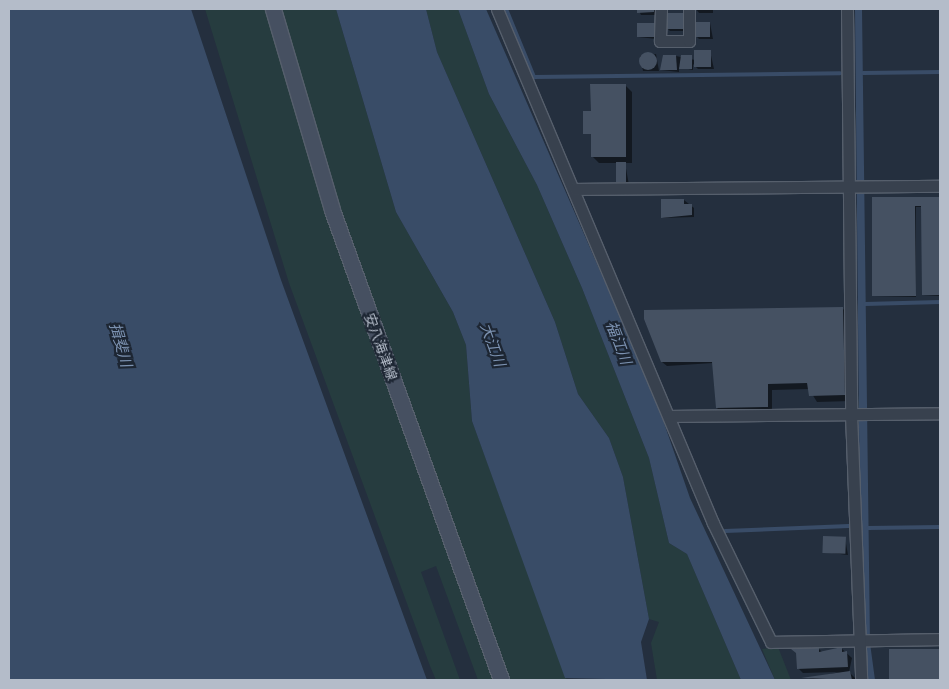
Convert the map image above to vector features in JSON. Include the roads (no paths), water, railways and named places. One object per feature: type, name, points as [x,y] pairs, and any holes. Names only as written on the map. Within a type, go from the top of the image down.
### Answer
[{"type":"main road","name":"安八海津線","points":[[273,9],[332,210],[501,680]]},
{"type":"street","points":[[497,9],[671,416],[713,524],[771,642],[940,639]]},
{"type":"street","points":[[660,9],[660,41],[689,41],[689,9]]},
{"type":"street","points":[[847,9],[857,186],[863,640],[861,680]]},
{"type":"street","points":[[575,189],[940,186]]},
{"type":"street","points":[[671,416],[940,413]]},
{"type":"water","name":"揖斐川","points":[[9,9],[191,9],[281,280],[427,680],[9,680]]},
{"type":"water","name":"大江川","points":[[336,9],[426,9],[437,52],[555,322],[578,394],[609,438],[623,477],[649,619],[641,642],[647,680],[565,678],[472,421],[466,345],[453,312],[396,212]]},
{"type":"water","name":"福江川","points":[[458,9],[486,9],[655,397],[690,498],[775,680],[741,680],[687,554],[669,543],[649,458],[582,288],[537,185],[489,94]]},
{"type":"water","points":[[855,9],[862,9],[870,643],[875,680],[867,680],[861,633]]},
{"type":"waterway","points":[[506,9],[534,77],[840,73]]},
{"type":"waterway","points":[[863,73],[940,72]]},
{"type":"waterway","points":[[865,304],[940,302]]},
{"type":"waterway","points":[[725,531],[849,526]]},
{"type":"waterway","points":[[868,528],[940,527]]}]
